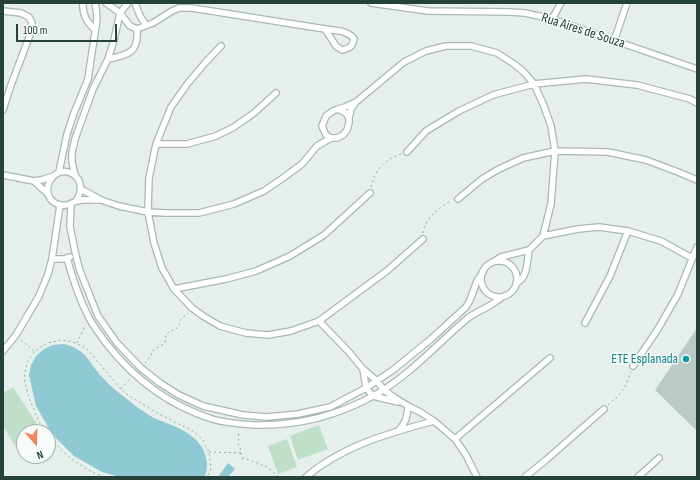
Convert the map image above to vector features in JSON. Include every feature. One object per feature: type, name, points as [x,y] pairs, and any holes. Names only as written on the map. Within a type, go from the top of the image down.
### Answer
[{"type":"street","points":[[83,3],[87,22],[95,30]]},
{"type":"street","points":[[59,172],[67,134],[88,79],[97,19],[95,3]]},
{"type":"street","points":[[106,3],[120,13],[130,26],[138,28],[153,23],[179,8],[192,8],[345,32],[354,39],[353,44],[349,48],[342,50],[336,46],[325,29]]},
{"type":"street","points":[[81,189],[101,200],[118,206],[148,212],[199,213],[234,204],[264,191],[302,164],[318,146],[331,138],[337,138],[343,135],[350,123],[349,118],[351,109],[356,102],[404,62],[426,51],[446,46],[471,46],[497,53],[524,72],[534,84],[544,106],[551,126],[555,151],[551,204],[543,236],[529,250],[501,257],[486,267],[476,281],[470,300],[466,307],[394,370],[366,388],[330,406],[298,414],[267,417],[243,415],[203,406],[179,396],[141,368],[117,343],[98,316],[80,271],[70,227],[74,202],[80,195],[81,189],[75,175],[72,162],[75,139],[93,88],[108,59],[120,13],[128,3]]},
{"type":"street","points":[[135,3],[140,16],[146,25]]},
{"type":"street","name":"Rua Aires de Souza","points":[[371,3],[428,11],[525,13],[552,19],[697,69]]},
{"type":"street","points":[[552,19],[561,3]]},
{"type":"street","points":[[614,41],[627,3]]},
{"type":"street","points":[[3,11],[21,13],[29,16],[32,23],[31,32],[3,110]]},
{"type":"street","points":[[108,59],[127,54],[133,50],[137,44],[138,28]]},
{"type":"street","points":[[221,46],[188,83],[171,107],[156,144],[149,178],[148,212],[154,243],[162,268],[174,289],[192,308],[220,326],[246,333],[268,335],[291,331],[319,321],[362,291],[423,239]]},
{"type":"street","points":[[407,152],[426,131],[459,111],[493,95],[534,84],[586,79],[636,85],[697,103]]},
{"type":"street","points":[[156,144],[187,144],[216,136],[234,127],[254,113],[276,93]]},
{"type":"street","points":[[318,146],[323,130],[322,126],[326,116],[333,111],[356,102]]},
{"type":"street","points":[[338,109],[346,113],[349,118]]},
{"type":"street","points":[[323,130],[326,135],[331,138]]},
{"type":"street","points":[[458,199],[482,179],[499,169],[523,158],[555,151],[608,152],[646,160],[697,180]]},
{"type":"street","points":[[3,175],[34,181],[51,177],[59,172],[70,172],[75,175]]},
{"type":"street","points":[[48,195],[48,182],[51,177]]},
{"type":"street","points":[[34,181],[55,203],[60,205],[66,205],[74,202],[101,200]]},
{"type":"street","points":[[174,289],[226,279],[256,271],[290,256],[324,235],[370,193]]},
{"type":"street","points":[[3,351],[16,335],[39,296],[52,259],[60,205]]},
{"type":"street","points":[[543,236],[578,229],[599,227],[628,231],[660,241],[692,258]]},
{"type":"street","points":[[585,323],[610,276],[628,231]]},
{"type":"street","points":[[633,366],[658,329],[678,294],[697,247]]},
{"type":"street","points":[[516,283],[521,281],[524,277],[529,250]]},
{"type":"street","points":[[52,259],[76,256]]},
{"type":"street","points":[[68,258],[71,274],[89,318],[98,332],[116,355],[134,374],[159,395],[186,409],[213,420],[239,424],[269,425],[292,424],[322,418],[384,390],[432,351],[469,317],[512,291],[516,283],[515,272],[512,267],[502,262],[490,264]]},
{"type":"street","points":[[483,272],[481,278],[484,289],[493,296],[504,296]]},
{"type":"street","points":[[319,321],[384,390],[402,403],[434,421],[455,439],[466,455],[477,477]]},
{"type":"street","points":[[455,439],[550,358]]},
{"type":"street","points":[[363,369],[366,388],[373,396],[402,403]]},
{"type":"street","points":[[391,384],[395,398]]},
{"type":"street","points":[[398,431],[406,419],[408,406]]},
{"type":"street","points":[[525,477],[604,408]]},
{"type":"street","points":[[306,477],[347,450],[398,431],[434,421]]},
{"type":"street","points":[[638,477],[659,458]]},
{"type":"path","points":[[370,193],[378,170],[394,157],[407,152]]},
{"type":"path","points":[[423,239],[424,225],[434,212],[458,199]]},
{"type":"path","points":[[141,368],[151,356],[152,351],[165,343],[166,334],[179,328],[180,320],[192,308]]},
{"type":"path","points":[[76,343],[89,318]]},
{"type":"path","points":[[16,335],[35,351]]},
{"type":"path","points":[[40,424],[29,398],[24,378],[27,362],[35,351],[47,343],[62,340],[76,343],[87,349],[121,389],[128,395],[157,413],[193,431],[203,440],[209,452],[211,469],[207,477]]},
{"type":"path","points":[[604,408],[624,389],[633,366]]},
{"type":"path","points":[[121,389],[134,374]]},
{"type":"path","points":[[239,424],[238,444],[240,446],[242,458],[267,467],[279,477]]},
{"type":"path","points":[[56,445],[75,462],[104,477]]},
{"type":"path","points":[[209,452],[241,453]]},
{"type":"green space","points":[[13,387],[37,424],[16,424],[16,447],[3,426],[3,393]]},
{"type":"green space","points":[[319,425],[328,449],[298,460],[290,436]]},
{"type":"green space","points":[[287,439],[297,467],[278,474],[268,446]]},
{"type":"water","points":[[64,344],[83,353],[109,384],[137,407],[154,418],[181,429],[191,435],[202,447],[206,457],[207,467],[204,477],[120,477],[102,472],[74,456],[56,438],[56,424],[46,424],[36,406],[29,375],[31,365],[36,356],[44,349],[53,345]]},
{"type":"water","points":[[228,463],[235,469],[228,477],[218,477]]},
{"type":"building","name":"ETE Esplanada","points":[[697,328],[697,431],[655,390]]},
{"type":"place","name":"ETE Esplanada","points":[[686,359]]}]
